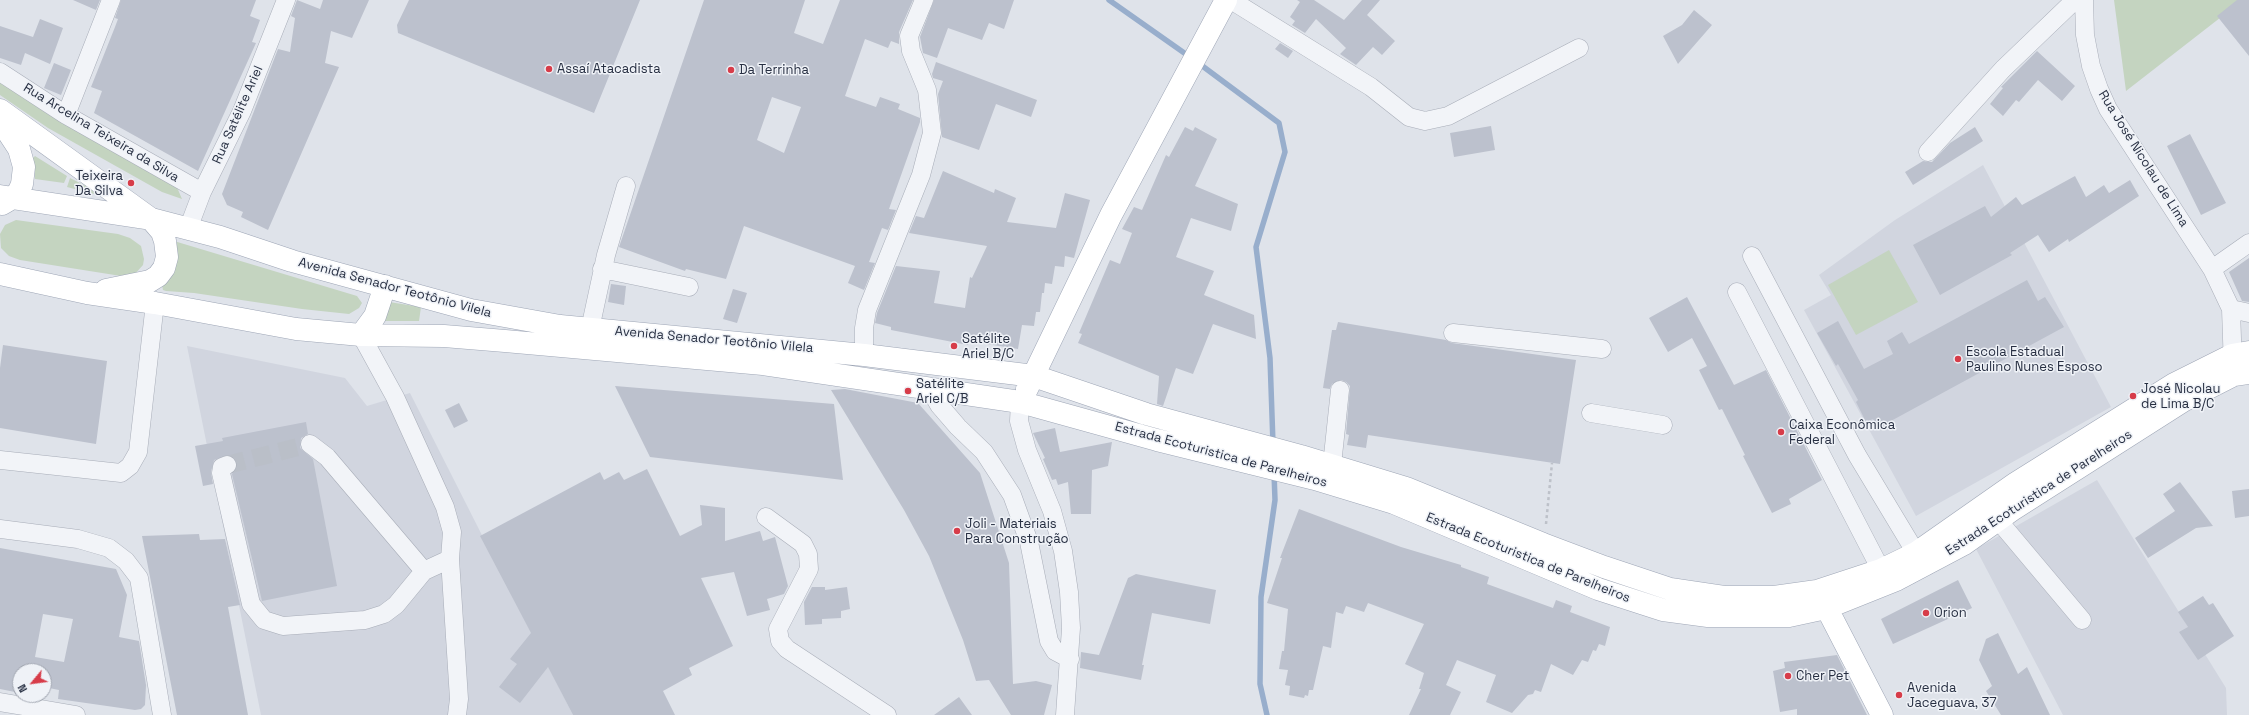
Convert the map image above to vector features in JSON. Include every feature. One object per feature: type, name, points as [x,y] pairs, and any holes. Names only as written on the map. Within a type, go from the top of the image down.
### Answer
[{"type":"main road","points":[[1020,402],[1147,144],[1188,72],[1226,0]]},
{"type":"main road","points":[[0,110],[151,219],[162,232],[167,257],[164,268],[158,276],[150,281],[87,293]]},
{"type":"main road","points":[[0,120],[19,149],[24,168],[22,184],[5,200]]},
{"type":"main road","name":"Avenida Senador Teotônio Vilela","points":[[5,200],[151,219],[292,261],[471,310],[560,326],[864,355],[1034,376]]},
{"type":"main road","name":"Avenida Senador Teotônio Vilela","points":[[2,272],[87,293],[155,303],[296,330],[361,335],[451,337],[747,362],[1020,402]]},
{"type":"main road","points":[[361,335],[375,316],[385,286]]},
{"type":"main road","name":"Estrada Ecoturistica de Parelheiros","points":[[1034,376],[1261,455],[1300,465],[1598,589],[1663,610],[1708,616],[1789,616],[1916,553],[2016,483],[2129,411],[2198,370],[2241,364]]},
{"type":"main road","name":"Estrada Ecoturistica de Parelheiros","points":[[1300,465],[1332,466],[1406,488],[1543,544],[1606,562],[1670,589],[1724,597],[1774,597],[1822,600],[1896,580],[1964,544],[1998,520],[2130,434],[2184,402],[2241,364]]},
{"type":"main road","name":"Estrada Ecoturistica de Parelheiros","points":[[1020,402],[1157,440],[1261,455]]},
{"type":"main road","points":[[1822,600],[1882,715]]},
{"type":"street","points":[[66,115],[111,0]]},
{"type":"street","name":"Rua Satélite Ariel","points":[[188,229],[202,192],[242,111],[286,0]]},
{"type":"street","points":[[864,355],[864,328],[867,310],[921,175],[932,132],[927,90],[911,52],[909,36],[924,0]]},
{"type":"street","points":[[1230,0],[1371,87],[1409,117],[1426,121],[1448,116],[1579,48]]},
{"type":"street","points":[[1928,152],[2004,68],[2075,0]]},
{"type":"street","name":"Rua José Nicolau de Lima","points":[[2084,0],[2085,35],[2091,66],[2105,102],[2212,269],[2231,309],[2241,364]]},
{"type":"street","name":"Rua Arcelina Teixeira da Silva","points":[[0,72],[66,115],[202,192]]},
{"type":"street","points":[[590,329],[602,269],[626,186]]},
{"type":"street","points":[[2212,269],[2249,243]]},
{"type":"street","points":[[1752,256],[1857,455],[1916,553]]},
{"type":"street","points":[[602,269],[689,286]]},
{"type":"street","points":[[1737,292],[1881,570]]},
{"type":"street","points":[[0,460],[120,473],[130,466],[138,452],[155,303]]},
{"type":"street","points":[[2231,309],[2249,313]]},
{"type":"street","points":[[1453,333],[1602,349]]},
{"type":"street","points":[[361,335],[395,397],[446,507],[452,532],[450,559],[459,700],[457,715]]},
{"type":"street","points":[[929,388],[939,405],[958,427],[984,452],[1012,495],[1029,542],[1049,641],[1055,651],[1070,659]]},
{"type":"street","points":[[1332,466],[1340,390]]},
{"type":"street","points":[[1020,402],[1019,421],[1027,450],[1052,511],[1063,551],[1071,628],[1066,715]]},
{"type":"street","points":[[1591,413],[1662,425]]},
{"type":"street","points":[[310,444],[327,457],[424,571]]},
{"type":"street","points":[[227,465],[222,467],[221,473],[251,604],[264,620],[283,626],[364,620],[384,614],[396,605],[424,571],[450,559]]},
{"type":"street","points":[[766,517],[803,544],[808,554],[809,569],[778,629],[780,641],[787,649],[887,715]]},
{"type":"street","points":[[1998,520],[2082,620]]},
{"type":"street","points":[[0,528],[78,539],[109,548],[126,561],[139,578],[162,715]]},
{"type":"street","points":[[1598,589],[1606,562]]},
{"type":"street","points":[[0,702],[76,715]]},
{"type":"path","points":[[1543,544],[1552,463]]},
{"type":"shaded area","name":"Escola Estadual Paulino Nunes Esposo","points":[[1983,165],[2111,407],[1916,516],[1804,310],[1831,295],[1819,275],[1895,220]]},
{"type":"shaded area","points":[[187,346],[345,378],[367,406],[410,393],[573,715],[261,715]]},
{"type":"shaded area","points":[[2097,480],[2226,688],[2227,715],[2063,715],[1976,549]]},
{"type":"green space","points":[[2114,0],[2243,0],[2126,91]]},
{"type":"green space","points":[[0,79],[176,185],[182,199],[162,192],[48,128],[0,95]]},
{"type":"green space","points":[[35,156],[67,176],[64,183],[35,179],[33,158]]},
{"type":"green space","points":[[70,178],[102,194],[102,196],[67,187]]},
{"type":"green space","points":[[16,220],[118,234],[130,238],[141,246],[144,259],[143,265],[134,275],[121,276],[20,260],[9,256],[1,248],[0,234],[5,225]]},
{"type":"green space","points":[[174,241],[357,296],[362,303],[359,308],[349,314],[302,309],[194,293],[166,291],[163,290],[162,285]]},
{"type":"green space","points":[[1889,250],[1918,302],[1856,335],[1828,285]]},
{"type":"green space","points":[[389,302],[421,307],[419,321],[384,321]]},
{"type":"building","points":[[73,0],[100,0],[96,10]]},
{"type":"building","points":[[121,0],[256,0],[250,16],[260,20],[252,42],[256,43],[198,171],[94,113],[102,91],[91,87],[118,19],[115,18]]},
{"type":"building","points":[[297,0],[320,9],[323,0],[369,0],[352,38],[331,31],[325,63],[339,67],[268,230],[241,217],[243,212],[227,205],[222,194],[278,49],[290,52],[295,18],[291,16]]},
{"type":"building","name":"Assaí Atacadista","points":[[409,0],[640,0],[594,113],[398,33],[397,25]]},
{"type":"building","points":[[704,0],[805,0],[794,33],[823,44],[840,0],[913,0],[899,32],[899,44],[891,41],[888,48],[865,39],[845,96],[876,107],[880,97],[900,104],[898,109],[920,118],[920,122],[889,209],[896,210],[888,230],[882,228],[869,262],[875,263],[864,290],[848,283],[855,266],[744,226],[726,279],[686,269],[685,271],[619,247]],"holes":[[[772,97],[801,107],[784,153],[757,140]]]},
{"type":"building","points":[[934,0],[1014,0],[1004,29],[989,23],[982,40],[948,28],[937,58],[923,53],[920,37]]},
{"type":"building","points":[[1297,0],[1314,0],[1344,20],[1362,0],[1380,0],[1367,15],[1395,41],[1382,55],[1373,47],[1356,65],[1340,54],[1346,48],[1316,19],[1305,33],[1292,25],[1295,21],[1290,17],[1300,2]]},
{"type":"building","points":[[2237,0],[2249,0],[2249,56],[2217,16]]},
{"type":"building","points":[[1694,10],[1712,25],[1678,64],[1663,36],[1682,25]]},
{"type":"building","points":[[40,19],[63,28],[50,64],[25,53],[21,65],[0,58],[0,26],[33,37]]},
{"type":"building","points":[[1280,43],[1293,51],[1288,58],[1275,49]]},
{"type":"building","points":[[2037,51],[2075,86],[2062,101],[2038,80],[2019,102],[2016,100],[2003,116],[1990,104],[2003,88],[2001,87]]},
{"type":"building","points":[[936,62],[1037,100],[1031,117],[996,104],[979,150],[942,137],[938,94],[943,81],[933,78],[932,74]]},
{"type":"building","points":[[54,63],[71,70],[61,95],[44,88]]},
{"type":"building","points":[[1491,126],[1495,150],[1454,157],[1450,133]]},
{"type":"building","points":[[1185,127],[1193,131],[1195,127],[1217,139],[1195,186],[1238,204],[1231,231],[1191,218],[1176,257],[1214,271],[1204,295],[1254,315],[1256,339],[1213,324],[1193,374],[1176,368],[1163,406],[1157,404],[1159,376],[1078,343],[1082,334],[1079,333],[1110,260],[1120,264],[1132,233],[1122,229],[1134,207],[1142,210],[1166,155],[1169,157]]},
{"type":"building","points":[[1975,127],[1983,141],[1913,185],[1905,172],[1923,161],[1932,162],[1950,143]]},
{"type":"building","points":[[2190,134],[2226,203],[2201,215],[2167,146]]},
{"type":"building","points":[[943,171],[994,193],[995,189],[1016,198],[1007,222],[1056,228],[1065,193],[1090,200],[1074,258],[1065,256],[1064,267],[1055,266],[1052,284],[1045,283],[1044,293],[1042,293],[1040,312],[1036,312],[1034,326],[1022,325],[1018,349],[969,341],[968,345],[891,330],[891,327],[875,323],[877,313],[896,266],[940,271],[934,303],[965,308],[970,277],[972,278],[987,246],[909,233],[916,216],[924,218]]},
{"type":"building","points":[[2075,176],[2086,197],[2104,185],[2109,193],[2130,180],[2139,196],[2069,242],[2068,239],[2049,252],[2038,235],[2010,253],[2012,255],[1940,295],[1913,245],[1985,206],[1991,217],[2016,197],[2022,205]]},
{"type":"building","points":[[2249,258],[2249,302],[2242,301],[2229,272]]},
{"type":"building","points":[[2027,280],[2038,301],[2045,297],[2064,327],[1878,428],[1873,419],[1866,422],[1856,402],[1858,400],[1838,364],[1836,366],[1817,333],[1838,321],[1864,369],[1893,354],[1887,341],[1902,332],[1909,344]]},
{"type":"building","points":[[611,284],[626,286],[624,305],[608,302]]},
{"type":"building","points":[[733,289],[747,293],[737,323],[723,319]]},
{"type":"building","points":[[1687,297],[1734,385],[1766,370],[1822,480],[1789,499],[1791,504],[1772,513],[1743,456],[1745,455],[1722,409],[1719,410],[1699,370],[1707,366],[1692,338],[1668,352],[1649,318]]},
{"type":"building","points":[[1338,322],[1446,340],[1452,343],[1576,360],[1560,464],[1368,435],[1366,448],[1347,445],[1349,435],[1346,434],[1350,386],[1341,380],[1332,384],[1330,389],[1323,388],[1332,330],[1336,330]]},
{"type":"building","points":[[3,345],[107,361],[96,444],[0,428],[0,368]]},
{"type":"building","points":[[615,386],[834,404],[843,480],[650,457]]},
{"type":"building","name":"Joli - Materiais Para Construção","points":[[845,389],[918,403],[980,473],[1009,563],[1013,684],[1036,681],[1052,685],[1044,715],[1011,715],[989,680],[976,681],[963,640],[929,556],[904,510],[831,390]]},
{"type":"building","points":[[459,403],[468,421],[454,428],[445,410]]},
{"type":"building","points":[[306,422],[308,434],[301,438],[300,448],[313,459],[337,586],[262,601],[232,474],[237,467],[237,461],[228,455],[214,460],[211,472],[213,484],[203,486],[195,446],[223,441],[222,438]]},
{"type":"building","points":[[1055,428],[1060,452],[1112,442],[1108,466],[1092,470],[1091,514],[1071,514],[1068,482],[1058,485],[1056,479],[1052,480],[1043,459],[1045,458],[1033,433]]},
{"type":"building","points":[[647,469],[680,536],[702,525],[700,505],[725,508],[725,541],[760,531],[763,541],[775,537],[788,586],[784,594],[767,599],[770,610],[747,616],[734,572],[701,578],[733,646],[689,668],[692,675],[663,691],[675,715],[573,715],[548,667],[520,703],[499,687],[517,664],[510,659],[531,633],[480,536],[600,472],[604,480],[619,472],[624,480]]},
{"type":"building","points":[[2180,482],[2213,526],[2196,528],[2148,558],[2135,538],[2175,511],[2163,494]]},
{"type":"building","points":[[2249,489],[2249,516],[2235,518],[2232,491]]},
{"type":"building","points":[[1299,509],[1401,547],[1461,565],[1461,567],[1489,577],[1487,584],[1553,608],[1556,600],[1572,606],[1570,612],[1610,627],[1605,646],[1599,644],[1596,651],[1593,650],[1588,662],[1582,660],[1573,675],[1551,664],[1541,692],[1535,690],[1533,694],[1528,695],[1512,713],[1486,702],[1496,675],[1457,660],[1446,685],[1461,692],[1450,715],[1409,715],[1421,689],[1419,689],[1424,673],[1405,664],[1424,624],[1368,603],[1364,612],[1346,606],[1343,614],[1336,612],[1331,648],[1323,646],[1313,690],[1309,690],[1308,696],[1305,695],[1304,698],[1289,695],[1290,686],[1285,685],[1288,670],[1279,669],[1282,651],[1284,651],[1288,609],[1267,603],[1282,558],[1280,558]]},
{"type":"building","points":[[199,534],[200,540],[225,539],[240,605],[228,607],[248,715],[177,715],[142,536]]},
{"type":"building","points":[[0,548],[116,569],[127,595],[119,637],[139,641],[146,685],[145,705],[141,709],[135,710],[58,699],[59,690],[52,689],[52,663],[12,663],[12,691],[0,689]],"holes":[[[43,614],[73,619],[64,662],[35,657]]]},
{"type":"building","points":[[1136,574],[1216,590],[1210,624],[1152,613],[1142,665],[1144,665],[1141,680],[1080,668],[1081,652],[1099,655],[1128,578]]},
{"type":"building","name":"Orion","points":[[1958,580],[1972,608],[1893,644],[1881,619]]},
{"type":"building","points":[[812,587],[825,587],[825,590],[847,587],[850,609],[841,611],[841,618],[822,619],[822,624],[805,625],[804,602]]},
{"type":"building","points":[[2203,596],[2209,605],[2213,603],[2234,636],[2198,660],[2179,632],[2188,627],[2178,612]]},
{"type":"building","points":[[1998,633],[2018,674],[2027,667],[2050,715],[2001,715],[1986,691],[1992,686],[1979,660],[1986,639]]},
{"type":"building","points":[[1837,655],[1867,715],[1797,715],[1797,709],[1780,712],[1773,671],[1785,668],[1784,662]]},
{"type":"building","points":[[959,697],[972,715],[934,715]]},
{"type":"waterway","points":[[1109,0],[1190,57]]},
{"type":"waterway","points":[[1197,62],[1279,123],[1285,152],[1256,247],[1270,358],[1273,444]]},
{"type":"waterway","points":[[1267,715],[1260,684],[1261,597],[1275,500],[1274,473]]},
{"type":"tunnel","points":[[227,465],[310,444]]},
{"type":"place","name":"Assaí Atacadista","points":[[549,69]]},
{"type":"place","name":"Da Terrinha","points":[[731,70]]},
{"type":"place","name":"Teixeira Da Silva","points":[[131,183]]},
{"type":"place","name":"Satélite Ariel B/C","points":[[954,346]]},
{"type":"place","name":"Escola Estadual Paulino Nunes Esposo","points":[[1958,359]]},
{"type":"place","name":"Satélite Ariel C/B","points":[[908,391]]},
{"type":"place","name":"José Nicolau de Lima B/C","points":[[2133,396]]},
{"type":"place","name":"Caixa Econômica Federal","points":[[1781,432]]},
{"type":"place","name":"Joli - Materiais Para Construção","points":[[957,531]]},
{"type":"place","name":"Orion","points":[[1926,613]]},
{"type":"place","name":"Cher Pet","points":[[1788,676]]},
{"type":"place","name":"Avenida Jaceguava, 37","points":[[1899,695]]}]
